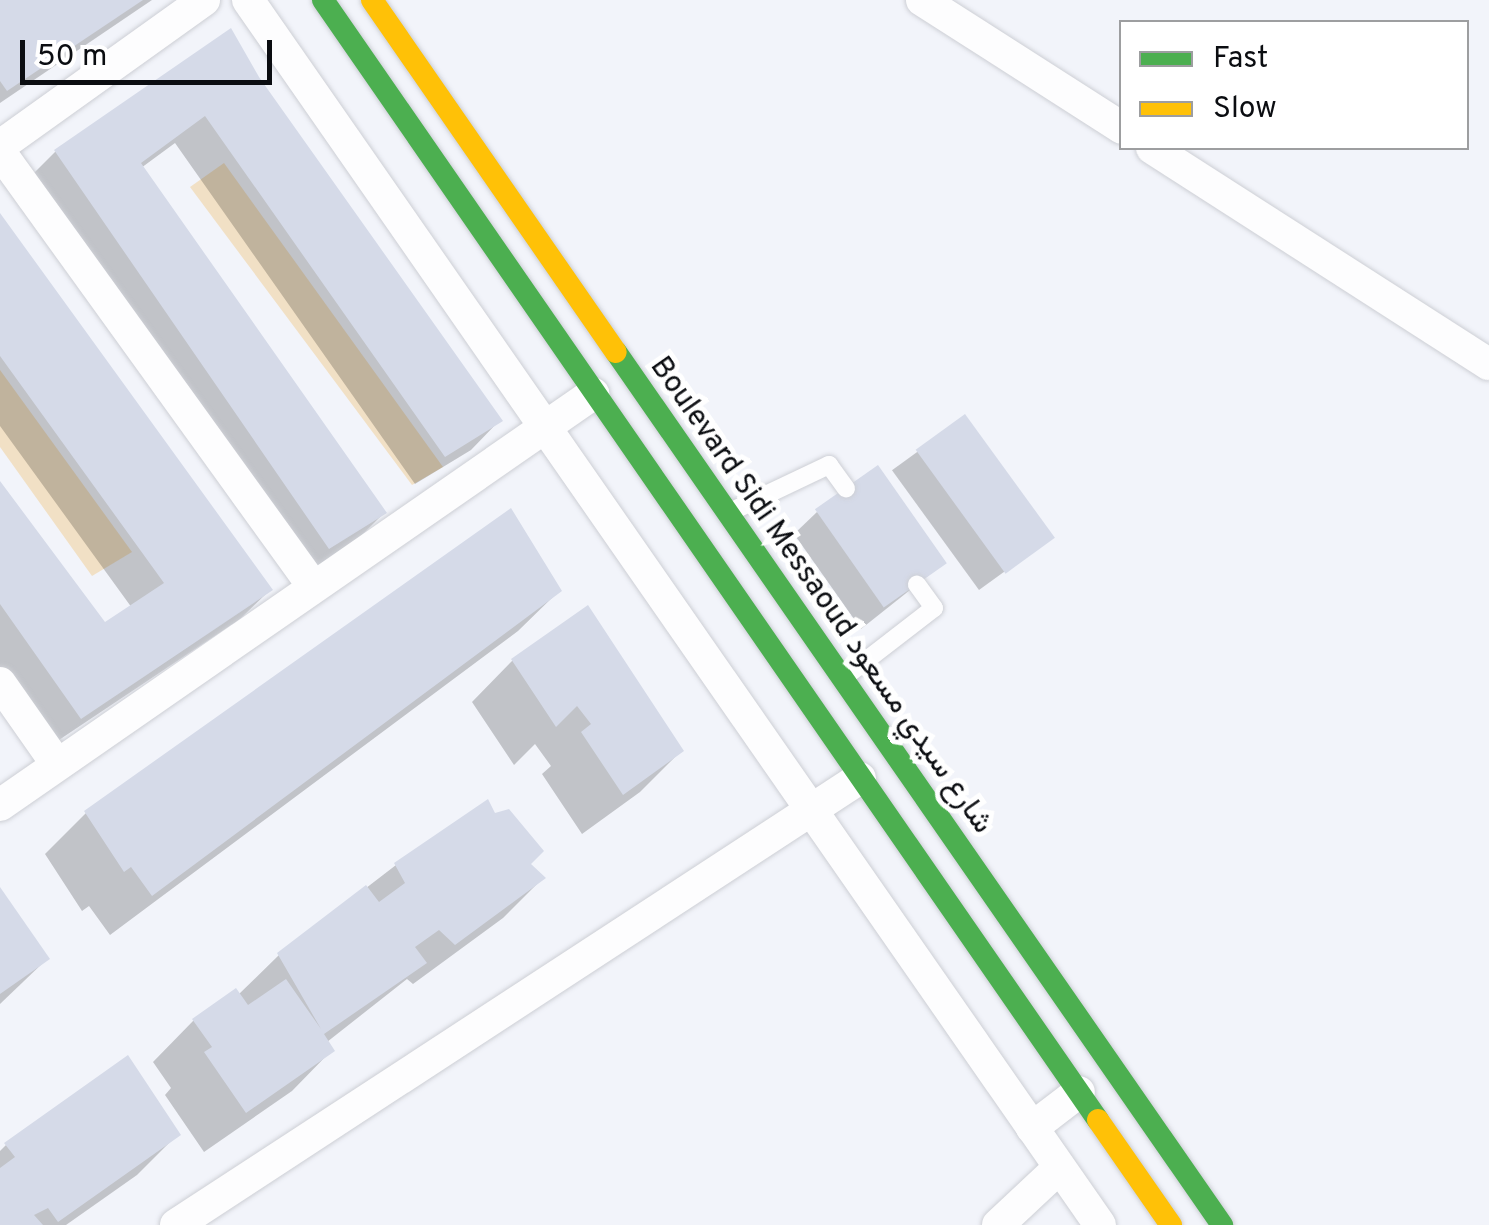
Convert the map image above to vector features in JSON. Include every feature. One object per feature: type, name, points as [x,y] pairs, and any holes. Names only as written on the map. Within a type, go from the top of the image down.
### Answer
[{"type":"street","points":[[204,0],[0,149],[313,586]]},
{"type":"street","points":[[248,0],[1100,1225]]},
{"type":"street","points":[[322,0],[1171,1225]]},
{"type":"street","name":"Boulevard Sidi Messaoud شارع سيدي مسعود","points":[[372,0],[1222,1225]]},
{"type":"street","points":[[922,0],[1119,126]]},
{"type":"street","points":[[1155,150],[1489,364]]},
{"type":"street","points":[[0,804],[593,394]]},
{"type":"street","points":[[0,683],[56,763]]},
{"type":"street","points":[[176,1225],[860,778]]},
{"type":"street","points":[[1032,1128],[1079,1092]]},
{"type":"street","points":[[998,1225],[1060,1168]]},
{"type":"lane","points":[[726,514],[829,466],[846,488]]},
{"type":"lane","points":[[842,680],[934,608],[917,585]]},
{"type":"shaded area","points":[[224,163],[443,467],[412,485],[190,187]]},
{"type":"shaded area","points":[[0,370],[132,552],[92,576],[0,447]]},
{"type":"building","points":[[0,0],[143,0],[7,91],[0,81]]},
{"type":"building","points":[[231,28],[259,77],[503,421],[445,457],[205,116],[141,163],[387,513],[329,549],[54,150]]},
{"type":"building","points":[[0,213],[273,590],[81,719],[0,604],[0,481],[105,622],[164,583],[0,356]]},
{"type":"building","points":[[965,414],[1055,538],[1006,574],[916,450]]},
{"type":"building","points":[[878,465],[947,563],[884,607],[815,509]]},
{"type":"building","points":[[511,508],[562,591],[152,896],[131,867],[124,872],[84,811]]},
{"type":"building","points":[[588,605],[684,751],[623,795],[581,732],[591,724],[577,706],[556,727],[511,659]]},
{"type":"building","points":[[488,799],[495,813],[509,809],[544,851],[531,864],[546,878],[455,945],[439,930],[415,947],[427,963],[324,1034],[335,1051],[246,1113],[204,1052],[212,1047],[192,1019],[236,988],[248,1005],[286,979],[321,1029],[277,953],[366,885],[379,902],[405,883],[394,863]]},
{"type":"building","points":[[0,887],[50,959],[0,994]]},
{"type":"building","points":[[128,1055],[181,1135],[58,1222],[48,1208],[34,1215],[43,1225],[0,1225],[0,1168],[15,1157],[4,1143]]},
{"type":"traffic: fast","points":[[323,0],[1098,1120]]},
{"type":"traffic: fast","points":[[616,352],[1222,1225]]},
{"type":"traffic: slow","points":[[372,0],[616,352]]},
{"type":"traffic: slow","points":[[1098,1120],[1171,1225]]}]
